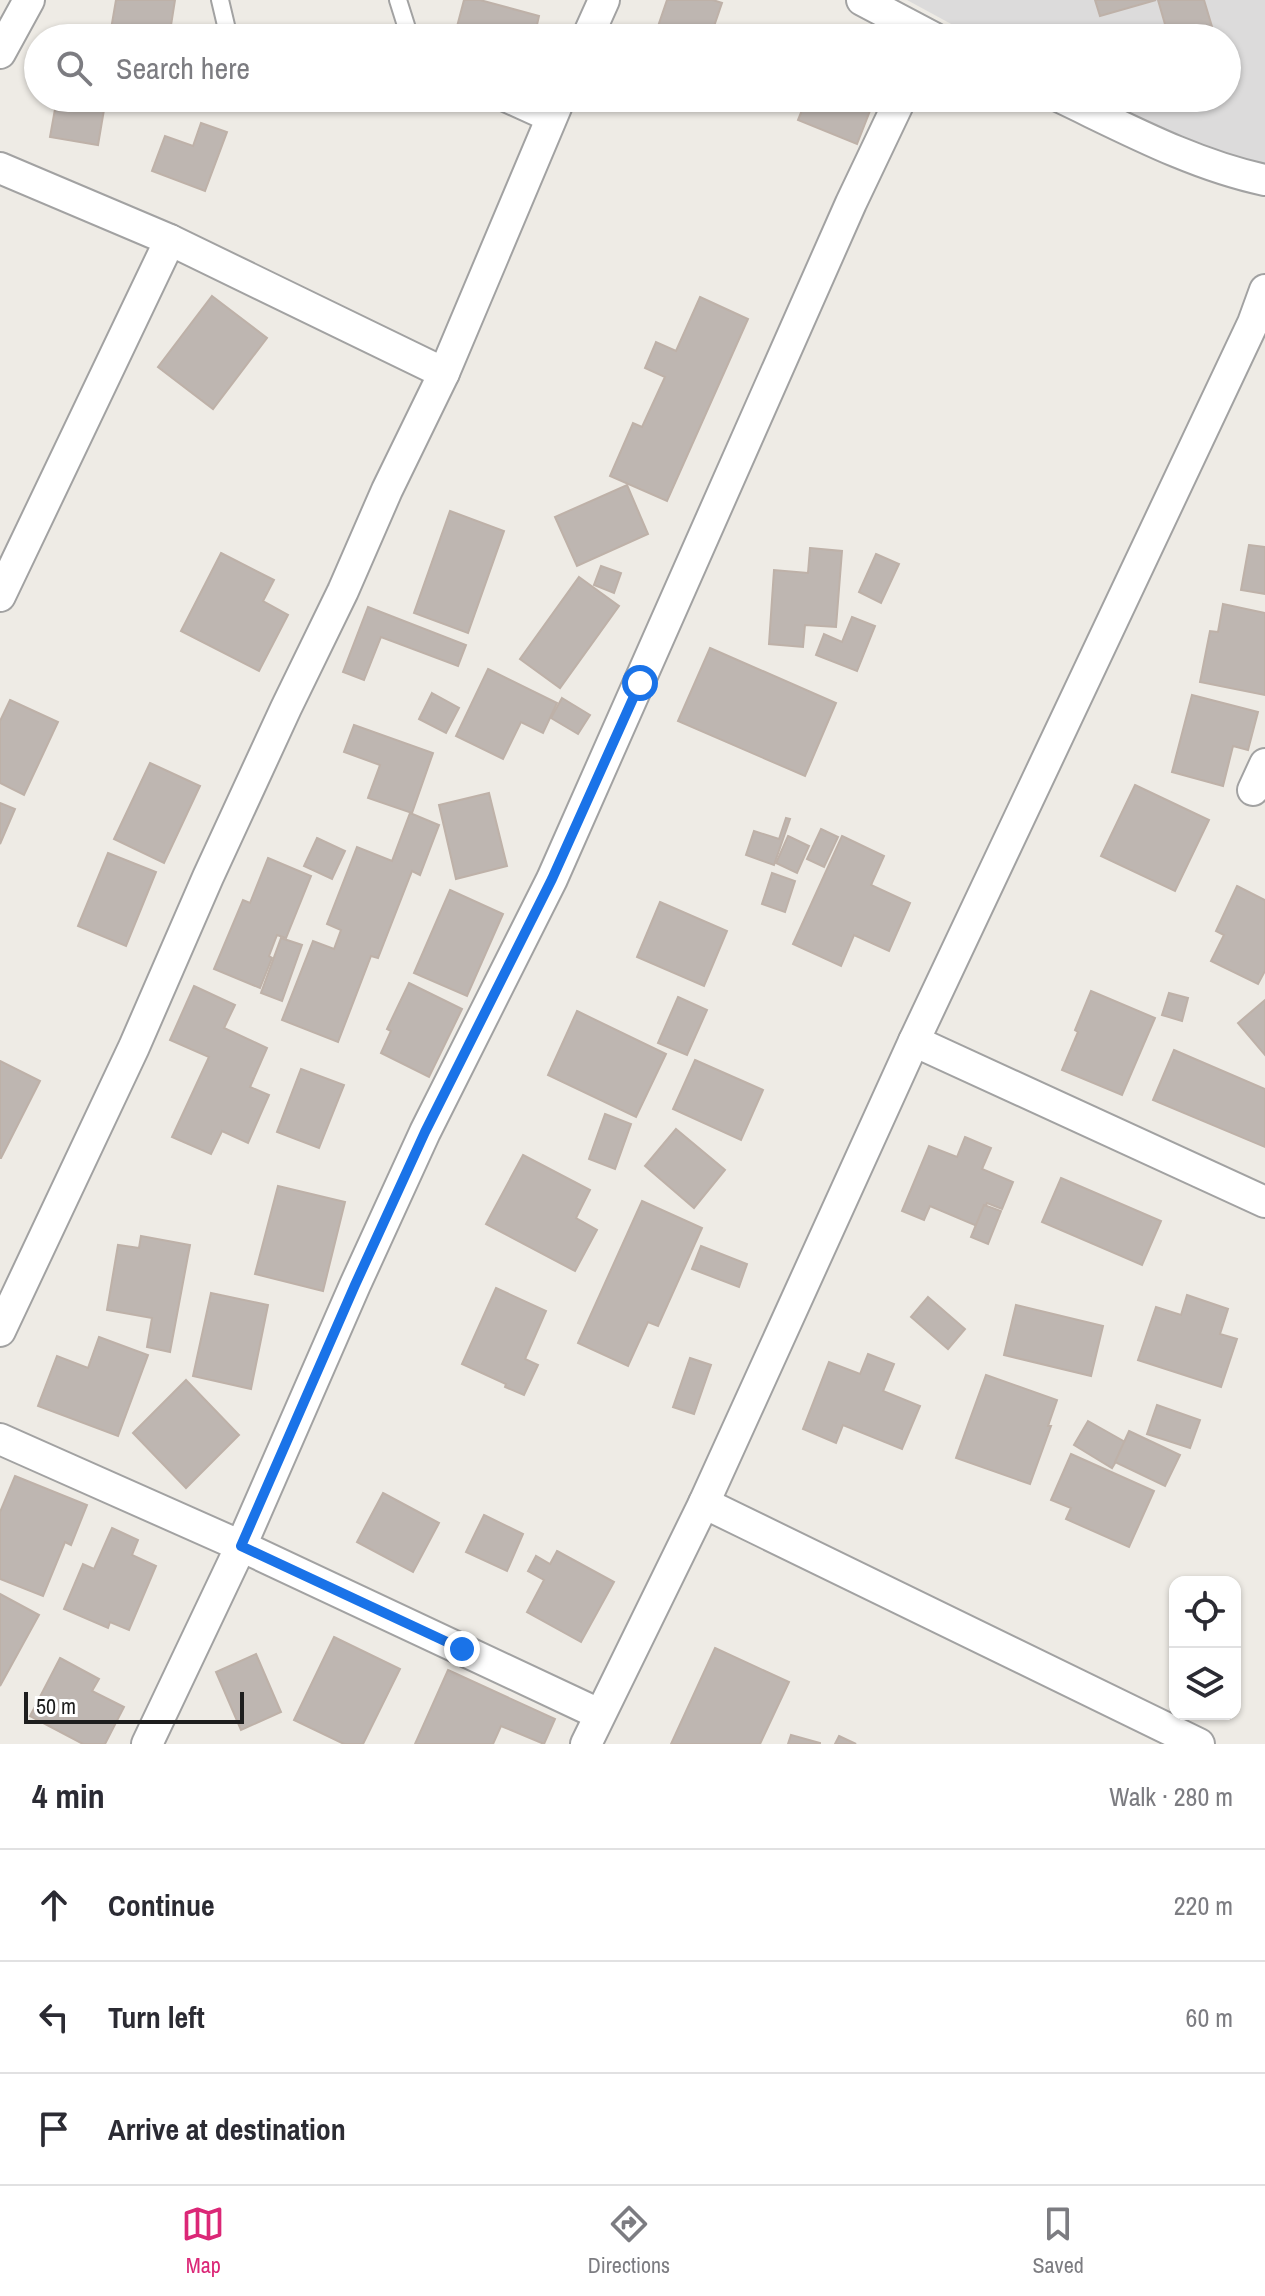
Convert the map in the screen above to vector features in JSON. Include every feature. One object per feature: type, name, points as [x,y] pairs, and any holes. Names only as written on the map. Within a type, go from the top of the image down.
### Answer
[{"type":"street","points":[[0,53],[29,0]]},
{"type":"street","points":[[593,24],[604,0]]},
{"type":"street","points":[[862,0],[907,24]]},
{"type":"street","points":[[0,1331],[134,1047],[208,877],[343,591],[387,490],[444,373],[554,112]]},
{"type":"street","points":[[147,1744],[241,1546],[425,1132],[552,879],[596,783],[851,203],[894,112]]},
{"type":"street","points":[[1092,112],[1234,173],[1265,180]]},
{"type":"street","points":[[0,168],[170,240],[444,373]]},
{"type":"street","points":[[0,596],[170,240]]},
{"type":"street","points":[[586,1744],[704,1503],[914,1041],[1253,323],[1265,290]]},
{"type":"street","points":[[914,1041],[1265,1202]]},
{"type":"street","points":[[0,1439],[241,1546],[599,1714]]},
{"type":"street","points":[[704,1503],[1199,1744]]},
{"type":"lane","points":[[220,0],[226,24]]},
{"type":"lane","points":[[398,0],[406,24]]},
{"type":"shaded area","points":[[907,0],[1265,0],[1265,180],[1119,112],[1241,112],[1241,24],[951,24]]},
{"type":"building","points":[[116,0],[175,0],[171,24],[112,24]]},
{"type":"building","points":[[464,0],[480,0],[539,16],[537,24],[458,24]]},
{"type":"building","points":[[667,0],[713,0],[722,3],[715,24],[659,24]]},
{"type":"building","points":[[1095,0],[1156,0],[1100,16]]},
{"type":"building","points":[[1158,0],[1204,0],[1211,24],[1165,24]]},
{"type":"building","points":[[54,112],[104,112],[98,145],[50,137]]},
{"type":"building","points":[[801,112],[870,112],[857,144],[798,120]]},
{"type":"building","points":[[201,123],[227,132],[205,191],[152,171],[165,136],[193,146]]},
{"type":"building","points":[[212,296],[267,338],[213,409],[158,367]]},
{"type":"building","points":[[700,297],[748,319],[667,501],[610,476],[633,423],[642,427],[665,377],[645,368],[656,342],[676,351]]},
{"type":"building","points":[[627,485],[648,534],[577,566],[555,517]]},
{"type":"building","points":[[450,511],[504,531],[468,633],[414,613]]},
{"type":"building","points":[[1249,545],[1265,547],[1265,594],[1241,590]]},
{"type":"building","points":[[810,548],[842,551],[836,627],[805,625],[803,647],[769,644],[774,570],[808,573]]},
{"type":"building","points":[[221,553],[274,580],[263,601],[288,615],[259,671],[181,631]]},
{"type":"building","points":[[876,554],[899,564],[881,603],[859,592]]},
{"type":"building","points":[[601,566],[621,573],[614,593],[594,585]]},
{"type":"building","points":[[579,577],[619,606],[560,688],[520,659]]},
{"type":"building","points":[[1223,604],[1265,613],[1265,695],[1200,682],[1210,631],[1218,632]]},
{"type":"building","points":[[368,607],[466,645],[458,666],[381,637],[364,680],[343,672]]},
{"type":"building","points":[[852,617],[875,626],[857,671],[816,655],[824,634],[842,642]]},
{"type":"building","points":[[710,648],[836,703],[805,776],[678,721]]},
{"type":"building","points":[[488,669],[557,703],[543,733],[521,722],[503,759],[456,736]]},
{"type":"building","points":[[432,693],[459,708],[446,733],[419,719]]},
{"type":"building","points":[[1192,695],[1258,712],[1248,750],[1233,746],[1223,786],[1172,772]]},
{"type":"building","points":[[562,698],[590,715],[578,734],[551,718]]},
{"type":"building","points":[[10,700],[58,722],[24,795],[0,783],[0,721]]},
{"type":"building","points":[[354,725],[433,753],[412,813],[368,798],[380,765],[344,752]]},
{"type":"building","points":[[150,763],[200,786],[164,863],[114,839]]},
{"type":"building","points":[[1135,785],[1209,820],[1175,891],[1101,856]]},
{"type":"building","points":[[489,793],[507,866],[456,879],[439,805]]},
{"type":"building","points":[[0,803],[15,809],[0,844]]},
{"type":"building","points":[[410,813],[439,825],[420,875],[412,871],[378,958],[371,956],[338,1042],[282,1020],[313,941],[334,949],[341,930],[327,924],[357,847],[392,861]]},
{"type":"building","points":[[786,818],[790,819],[774,865],[746,855],[754,831],[779,839]]},
{"type":"building","points":[[821,829],[838,837],[824,867],[807,859]]},
{"type":"building","points":[[788,836],[809,846],[797,873],[776,863]]},
{"type":"building","points":[[842,836],[884,856],[871,885],[910,903],[889,951],[854,935],[841,966],[793,944]]},
{"type":"building","points":[[317,838],[345,851],[332,879],[304,866]]},
{"type":"building","points":[[108,853],[156,872],[126,946],[78,926]]},
{"type":"building","points":[[268,858],[311,876],[286,938],[277,935],[260,988],[214,969],[243,900],[250,903]]},
{"type":"building","points":[[772,873],[795,881],[785,912],[762,904]]},
{"type":"building","points":[[1237,886],[1265,900],[1265,971],[1258,984],[1211,961],[1224,935],[1216,931]]},
{"type":"building","points":[[450,890],[503,914],[467,996],[414,973]]},
{"type":"building","points":[[660,902],[727,931],[704,986],[637,957]]},
{"type":"building","points":[[281,938],[302,945],[282,1001],[261,993]]},
{"type":"building","points":[[409,983],[462,1009],[429,1077],[381,1053],[391,1031],[387,1029]]},
{"type":"building","points":[[194,986],[235,1005],[224,1028],[267,1048],[250,1087],[269,1095],[248,1143],[222,1131],[211,1154],[172,1137],[209,1057],[170,1040]]},
{"type":"building","points":[[1091,991],[1155,1018],[1122,1095],[1062,1070]]},
{"type":"building","points":[[1169,993],[1188,998],[1182,1021],[1162,1015]]},
{"type":"building","points":[[678,997],[707,1010],[687,1055],[658,1043]]},
{"type":"building","points":[[1265,1000],[1265,1055],[1238,1023]]},
{"type":"building","points":[[577,1011],[666,1054],[636,1117],[548,1075]]},
{"type":"building","points":[[1174,1050],[1265,1089],[1265,1147],[1153,1100]]},
{"type":"building","points":[[695,1060],[763,1090],[741,1140],[673,1109]]},
{"type":"building","points":[[0,1061],[40,1081],[1,1158],[0,1158]]},
{"type":"building","points":[[301,1069],[344,1085],[319,1148],[277,1132]]},
{"type":"building","points":[[605,1114],[631,1124],[615,1169],[589,1159]]},
{"type":"building","points":[[676,1129],[725,1170],[694,1208],[645,1166]]},
{"type":"building","points":[[965,1137],[991,1148],[982,1169],[1013,1182],[1002,1209],[987,1203],[977,1226],[930,1206],[924,1220],[902,1211],[929,1146],[957,1157]]},
{"type":"building","points":[[523,1155],[590,1190],[576,1218],[597,1230],[575,1271],[486,1224]]},
{"type":"building","points":[[1061,1178],[1161,1221],[1142,1265],[1042,1222]]},
{"type":"building","points":[[278,1186],[345,1202],[323,1291],[255,1274]]},
{"type":"building","points":[[642,1201],[702,1228],[658,1326],[648,1322],[628,1366],[578,1343]]},
{"type":"building","points":[[984,1205],[1001,1211],[988,1244],[971,1237]]},
{"type":"building","points":[[141,1236],[190,1245],[170,1352],[147,1347],[152,1318],[107,1310],[118,1245],[139,1248]]},
{"type":"building","points":[[701,1246],[747,1264],[739,1287],[692,1269]]},
{"type":"building","points":[[496,1288],[546,1311],[525,1359],[538,1365],[524,1395],[462,1364]]},
{"type":"building","points":[[211,1293],[268,1305],[251,1389],[193,1376]]},
{"type":"building","points":[[1187,1295],[1228,1309],[1220,1334],[1237,1339],[1221,1387],[1138,1360],[1156,1307],[1181,1315]]},
{"type":"building","points":[[928,1297],[965,1329],[948,1349],[911,1317]]},
{"type":"building","points":[[1016,1305],[1103,1326],[1091,1376],[1004,1355]]},
{"type":"building","points":[[99,1337],[148,1355],[118,1436],[38,1406],[57,1356],[88,1368]]},
{"type":"building","points":[[868,1354],[894,1364],[883,1391],[920,1406],[902,1449],[843,1425],[836,1443],[803,1429],[829,1362],[860,1374]]},
{"type":"building","points":[[690,1358],[711,1365],[694,1414],[673,1407]]},
{"type":"building","points":[[986,1375],[1057,1400],[1030,1484],[956,1458]]},
{"type":"building","points":[[186,1380],[239,1435],[186,1488],[133,1433]]},
{"type":"building","points":[[1157,1405],[1200,1420],[1190,1448],[1147,1434]]},
{"type":"building","points":[[1088,1421],[1127,1443],[1112,1468],[1074,1445]]},
{"type":"building","points":[[1129,1431],[1180,1455],[1165,1486],[1115,1462]]},
{"type":"building","points":[[1071,1454],[1154,1491],[1129,1547],[1066,1519],[1071,1508],[1051,1500]]},
{"type":"building","points":[[15,1476],[87,1505],[71,1545],[65,1542],[43,1596],[0,1579],[0,1512]]},
{"type":"building","points":[[383,1493],[439,1523],[413,1572],[357,1542]]},
{"type":"building","points":[[484,1515],[523,1534],[507,1571],[466,1552]]},
{"type":"building","points":[[112,1528],[138,1540],[132,1555],[156,1566],[129,1630],[110,1622],[108,1628],[64,1609],[83,1564],[94,1569]]},
{"type":"building","points":[[557,1551],[614,1582],[581,1642],[527,1612],[544,1580],[528,1571],[536,1556],[550,1564]]},
{"type":"building","points":[[0,1594],[39,1615],[0,1686]]},
{"type":"building","points":[[334,1637],[400,1669],[363,1744],[344,1744],[294,1720]]},
{"type":"building","points":[[715,1648],[789,1682],[760,1744],[671,1744]]},
{"type":"building","points":[[256,1654],[281,1712],[241,1730],[216,1672]]},
{"type":"building","points":[[60,1658],[99,1679],[92,1691],[124,1707],[105,1744],[83,1744],[30,1716]]},
{"type":"building","points":[[448,1670],[555,1719],[544,1744],[501,1726],[493,1744],[415,1744]]},
{"type":"building","points":[[791,1735],[820,1743],[820,1744],[788,1744]]},
{"type":"building","points":[[839,1736],[856,1744],[835,1744]]},
{"type":"route","points":[[462,1649],[241,1546],[425,1132],[552,879],[640,683]]}]
